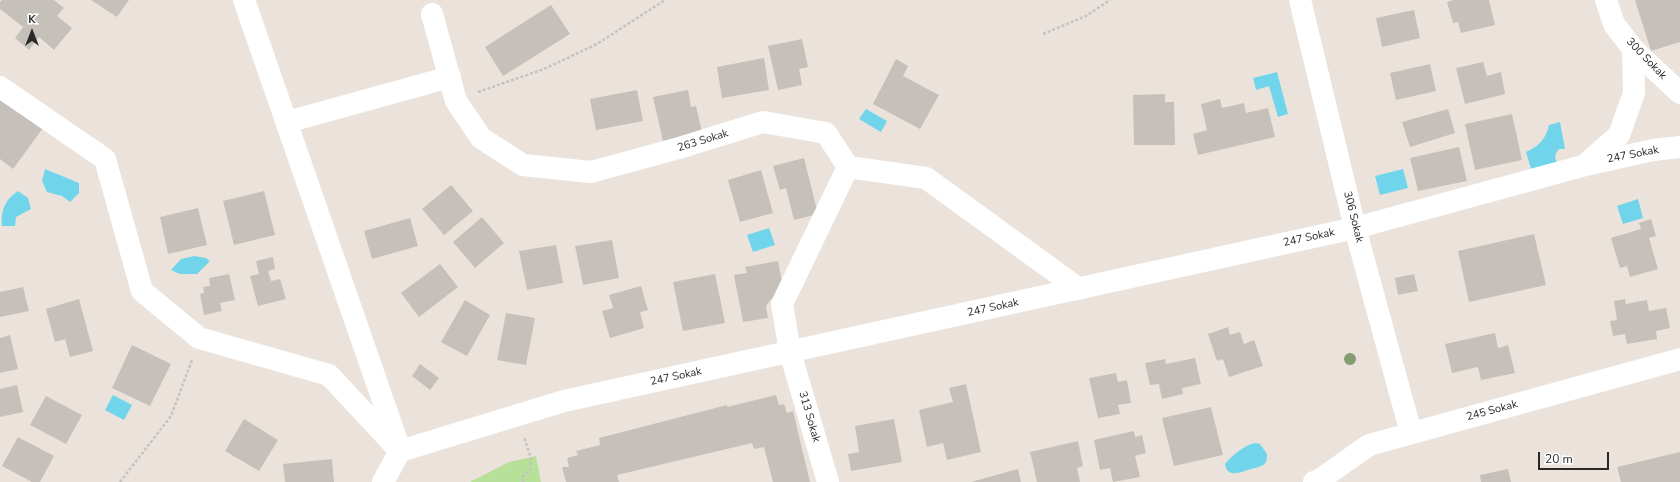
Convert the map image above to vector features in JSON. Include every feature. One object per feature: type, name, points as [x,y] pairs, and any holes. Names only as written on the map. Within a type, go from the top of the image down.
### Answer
[{"type":"street","points":[[244,0],[400,451],[383,482]]},
{"type":"street","name":"306 Sokak","points":[[1300,0],[1355,228],[1411,434]]},
{"type":"street","name":"300 Sokak","points":[[1606,0],[1614,24],[1633,49],[1680,93]]},
{"type":"street","name":"263 Sokak","points":[[432,14],[456,101],[482,138],[522,165],[591,172],[679,148],[763,122],[826,133],[848,167]]},
{"type":"street","name":"247 Sokak","points":[[1586,165],[1619,135],[1634,93],[1633,49]]},
{"type":"street","points":[[286,122],[450,77]]},
{"type":"street","points":[[0,87],[105,159],[142,291],[199,338],[329,375],[400,451]]},
{"type":"street","name":"247 Sokak","points":[[400,451],[564,401],[1355,228],[1586,165],[1653,150],[1680,147]]},
{"type":"street","points":[[790,352],[782,304],[848,167],[926,178],[1079,289]]},
{"type":"street","name":"313 Sokak","points":[[790,352],[828,482]]},
{"type":"street","name":"245 Sokak","points":[[1316,482],[1369,445],[1680,360]]},
{"type":"path","points":[[456,101],[544,69],[597,44],[665,0]]},
{"type":"path","points":[[1043,34],[1086,16],[1110,0]]},
{"type":"path","points":[[120,482],[171,416],[199,338]]},
{"type":"path","points":[[517,415],[531,458],[530,470],[524,476],[522,482]]},
{"type":"green space","points":[[536,456],[541,482],[470,482],[509,462]]},
{"type":"water","points":[[1277,72],[1288,114],[1278,117],[1269,86],[1256,90],[1253,78]]},
{"type":"water","points":[[866,109],[887,121],[881,132],[859,119]]},
{"type":"water","points":[[1560,122],[1565,149],[1559,149],[1557,152],[1555,157],[1557,162],[1531,169],[1526,152],[1541,142],[1549,125]]},
{"type":"water","points":[[45,169],[79,183],[79,193],[70,202],[62,196],[47,192],[42,181]]},
{"type":"water","points":[[1403,169],[1408,188],[1380,195],[1375,176]]},
{"type":"water","points":[[18,191],[28,198],[31,209],[16,217],[15,226],[2,226],[3,210],[7,201]]},
{"type":"water","points":[[1638,199],[1643,218],[1623,224],[1617,206]]},
{"type":"water","points":[[769,228],[775,245],[753,252],[747,235]]},
{"type":"water","points":[[194,256],[206,258],[210,261],[197,274],[180,274],[171,270],[181,259]]},
{"type":"water","points":[[113,395],[132,405],[124,420],[105,410]]},
{"type":"water","points":[[1255,443],[1260,444],[1267,454],[1265,463],[1259,467],[1239,473],[1228,472],[1225,464],[1243,448]]},
{"type":"building","points":[[2,0],[54,0],[64,8],[57,16],[72,28],[54,50],[39,37],[29,50],[15,38],[23,27],[0,9],[0,2]]},
{"type":"building","points":[[91,0],[129,0],[117,17]]},
{"type":"building","points":[[1454,0],[1489,0],[1495,25],[1461,33],[1458,22],[1453,23],[1447,2]]},
{"type":"building","points":[[1635,0],[1680,0],[1680,42],[1651,51]]},
{"type":"building","points":[[551,5],[570,34],[503,76],[485,47]]},
{"type":"building","points":[[1414,10],[1420,38],[1382,47],[1376,18]]},
{"type":"building","points":[[802,39],[808,67],[799,69],[802,85],[778,90],[768,46]]},
{"type":"building","points":[[764,58],[769,90],[722,98],[717,67]]},
{"type":"building","points":[[896,59],[908,66],[903,76],[939,95],[920,129],[873,104]]},
{"type":"building","points":[[1483,62],[1487,76],[1501,72],[1505,94],[1465,104],[1456,68]]},
{"type":"building","points":[[1430,64],[1436,91],[1396,100],[1390,73]]},
{"type":"building","points":[[637,90],[643,121],[596,130],[590,99]]},
{"type":"building","points":[[688,90],[691,107],[696,106],[702,132],[663,141],[653,97]]},
{"type":"building","points":[[1165,94],[1165,102],[1174,102],[1175,145],[1134,145],[1133,95]]},
{"type":"building","points":[[0,96],[43,128],[13,169],[0,159]]},
{"type":"building","points":[[1220,99],[1222,108],[1244,103],[1246,113],[1268,108],[1275,137],[1198,155],[1193,134],[1207,130],[1201,104]]},
{"type":"building","points":[[1448,109],[1455,133],[1410,147],[1402,122]]},
{"type":"building","points":[[1512,114],[1522,160],[1475,170],[1465,124]]},
{"type":"building","points":[[1459,147],[1467,181],[1418,191],[1410,158]]},
{"type":"building","points":[[804,158],[818,214],[794,220],[786,188],[780,190],[773,166]]},
{"type":"building","points":[[761,170],[773,213],[740,222],[728,180]]},
{"type":"building","points":[[451,185],[473,211],[444,235],[422,209]]},
{"type":"building","points":[[264,191],[275,235],[234,245],[223,201]]},
{"type":"building","points":[[198,208],[207,245],[168,254],[160,217]]},
{"type":"building","points":[[482,217],[504,243],[475,268],[453,242]]},
{"type":"building","points":[[410,218],[418,246],[372,259],[364,231]]},
{"type":"building","points":[[1651,219],[1656,236],[1649,238],[1658,269],[1630,277],[1627,266],[1620,268],[1611,238],[1641,229],[1639,223]]},
{"type":"building","points":[[1534,234],[1546,285],[1469,302],[1458,251]]},
{"type":"building","points":[[612,240],[619,278],[583,285],[575,246]]},
{"type":"building","points":[[556,245],[563,283],[527,290],[519,251]]},
{"type":"building","points":[[273,257],[275,269],[268,271],[271,281],[280,279],[286,299],[258,306],[250,276],[259,274],[256,261]]},
{"type":"building","points":[[778,261],[785,297],[771,299],[766,306],[768,318],[743,322],[734,275],[747,273],[745,267]]},
{"type":"building","points":[[440,264],[458,287],[419,317],[401,293]]},
{"type":"building","points":[[229,274],[235,300],[220,303],[222,311],[204,315],[200,294],[204,293],[203,287],[210,286],[209,278]]},
{"type":"building","points":[[715,274],[725,323],[683,331],[673,282]]},
{"type":"building","points":[[1414,274],[1418,291],[1398,295],[1395,278]]},
{"type":"building","points":[[641,286],[648,310],[640,312],[644,328],[610,338],[602,311],[613,308],[609,295]]},
{"type":"building","points":[[23,287],[29,311],[0,317],[0,292]]},
{"type":"building","points":[[79,299],[93,351],[70,357],[65,339],[55,342],[46,309]]},
{"type":"building","points":[[1625,299],[1626,304],[1647,300],[1649,311],[1666,308],[1670,328],[1656,331],[1657,339],[1627,344],[1625,334],[1613,336],[1610,321],[1617,320],[1614,301]]},
{"type":"building","points":[[465,300],[490,315],[467,356],[441,342]]},
{"type":"building","points":[[506,313],[535,318],[526,365],[497,360]]},
{"type":"building","points":[[1228,327],[1230,335],[1240,332],[1244,344],[1254,340],[1263,366],[1229,377],[1223,359],[1217,361],[1208,334]]},
{"type":"building","points":[[1495,333],[1498,348],[1508,345],[1515,373],[1481,380],[1478,367],[1452,373],[1445,344]]},
{"type":"building","points":[[10,335],[18,369],[0,373],[0,338]]},
{"type":"building","points":[[132,345],[171,364],[150,406],[112,388]]},
{"type":"building","points":[[1195,358],[1201,384],[1182,388],[1183,394],[1162,399],[1159,384],[1150,385],[1145,363],[1165,359],[1166,364]]},
{"type":"building","points":[[420,364],[439,378],[430,390],[412,376]]},
{"type":"building","points":[[1116,373],[1118,382],[1127,380],[1131,403],[1118,405],[1120,414],[1098,418],[1089,378]]},
{"type":"building","points":[[966,384],[981,452],[947,460],[943,443],[927,447],[919,410],[953,402],[949,388]]},
{"type":"building","points":[[17,385],[23,412],[0,417],[0,389]]},
{"type":"building","points":[[776,395],[779,405],[784,404],[787,413],[793,411],[810,482],[773,482],[764,447],[754,449],[752,443],[617,475],[619,482],[566,482],[562,467],[569,467],[567,458],[578,455],[576,451],[600,445],[599,438],[727,405],[727,407]]},
{"type":"building","points":[[46,396],[82,415],[66,444],[30,425]]},
{"type":"building","points":[[1211,407],[1223,455],[1174,466],[1162,418]]},
{"type":"building","points":[[244,419],[278,440],[259,471],[225,451]]},
{"type":"building","points":[[894,419],[902,462],[851,471],[848,454],[859,452],[855,426]]},
{"type":"building","points":[[1134,431],[1135,437],[1142,435],[1146,453],[1135,456],[1140,477],[1113,482],[1110,468],[1100,470],[1094,440]]},
{"type":"building","points":[[18,437],[54,456],[40,482],[32,482],[2,466]]},
{"type":"building","points":[[1078,441],[1083,466],[1077,468],[1080,482],[1037,482],[1030,452]]},
{"type":"building","points":[[1680,452],[1680,482],[1621,482],[1617,467]]},
{"type":"building","points":[[332,459],[334,482],[285,482],[283,464]]},
{"type":"building","points":[[1018,469],[1021,482],[971,482]]},
{"type":"building","points":[[1508,469],[1511,482],[1481,482],[1480,475]]}]
